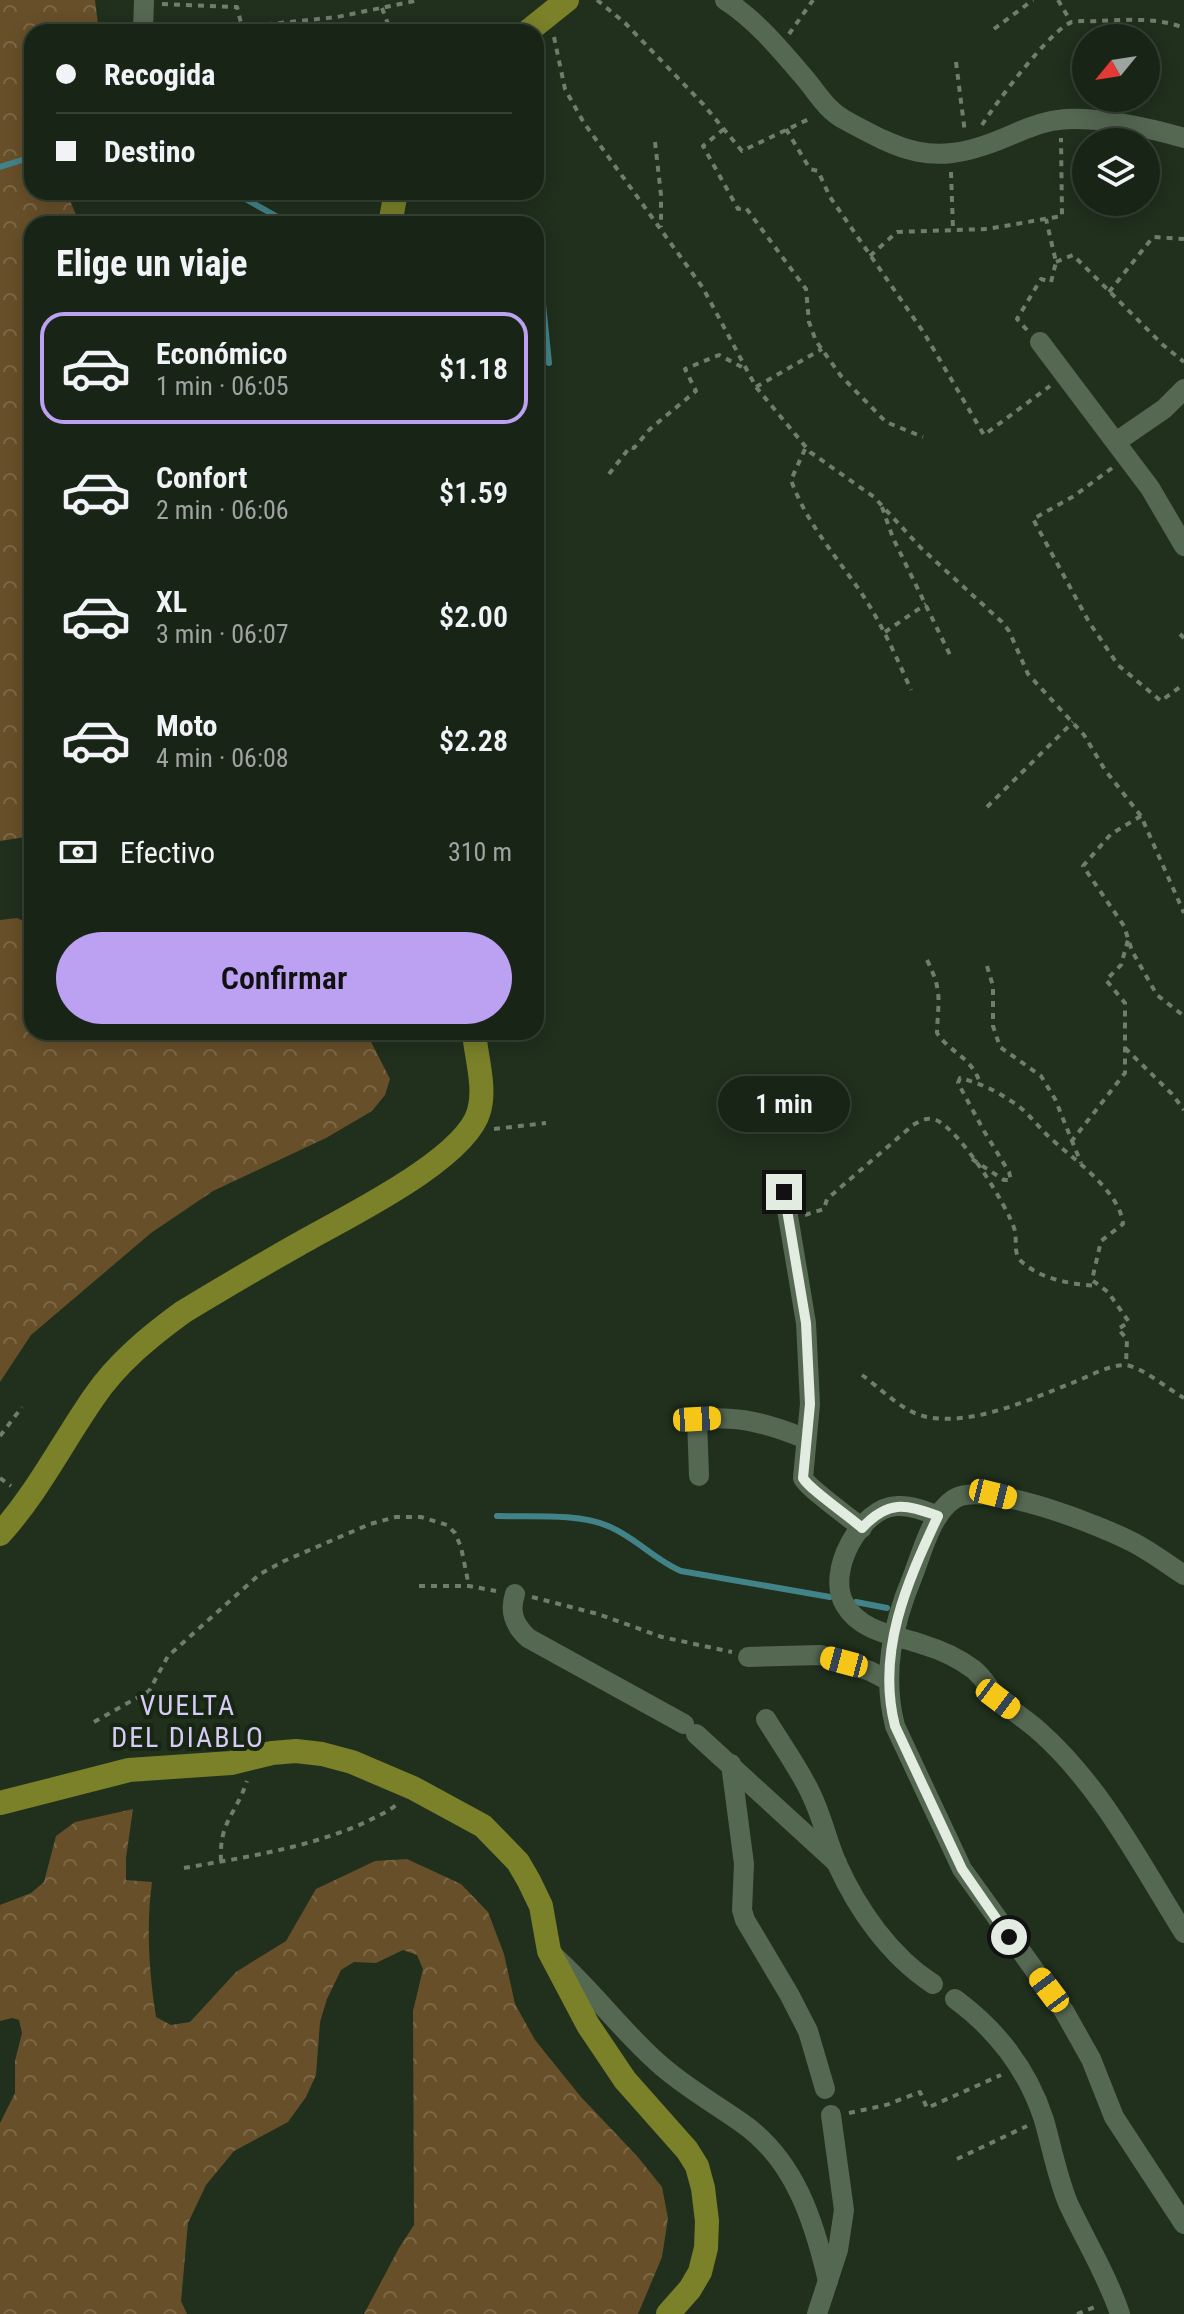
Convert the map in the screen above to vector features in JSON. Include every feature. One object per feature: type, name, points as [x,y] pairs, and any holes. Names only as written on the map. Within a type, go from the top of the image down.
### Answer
[{"type":"main road","points":[[537,24],[558,7]]},
{"type":"main road","points":[[0,1534],[35,1490],[94,1396],[121,1364],[153,1334],[183,1312],[418,1174],[444,1155],[472,1127],[479,1113],[481,1095],[475,1040]]},
{"type":"main road","points":[[0,1803],[129,1770],[231,1763],[296,1751],[352,1762],[413,1788],[483,1826],[518,1862],[541,1906],[549,1951],[588,2025],[625,2080],[687,2150],[697,2166],[707,2221],[706,2248],[700,2272],[668,2314]]},
{"type":"street","points":[[725,0],[778,49],[829,109],[846,121],[914,152],[926,155],[958,152],[1061,120],[1153,129],[1184,138]]},
{"type":"street","points":[[143,24],[144,2]]},
{"type":"street","points":[[1040,342],[1163,507],[1184,546]]},
{"type":"street","points":[[1121,450],[1183,392]]},
{"type":"street","points":[[784,1192],[806,1323],[810,1404],[802,1473],[806,1484],[862,1528]]},
{"type":"street","points":[[699,1476],[697,1419],[749,1419],[806,1439]]},
{"type":"street","points":[[1184,1575],[1114,1533],[1004,1497],[966,1493],[946,1505],[938,1516],[897,1617],[889,1681],[889,1701],[895,1726],[962,1869],[1064,2011],[1091,2059],[1114,2117],[1184,2224]]},
{"type":"street","points":[[938,1516],[896,1505],[871,1519],[851,1541],[841,1559],[837,1580],[845,1606],[861,1623],[955,1657],[982,1678],[998,1699],[1039,1731],[1076,1770],[1123,1831],[1184,1933]]},
{"type":"street","points":[[515,1594],[511,1612],[528,1638],[690,1729],[837,1863]]},
{"type":"street","points":[[748,1657],[821,1655],[870,1671],[889,1681]]},
{"type":"street","points":[[766,1719],[809,1789],[837,1863],[861,1906],[884,1939],[915,1972],[933,1984]]},
{"type":"street","points":[[731,1764],[744,1864],[742,1910],[808,2031],[825,2089]]},
{"type":"street","points":[[549,1951],[578,1977],[617,2024],[660,2065],[745,2125],[772,2150],[789,2171],[801,2196],[819,2240],[828,2281]]},
{"type":"street","points":[[955,1999],[983,2020],[1019,2067],[1043,2118],[1060,2181],[1120,2314]]},
{"type":"street","points":[[817,2314],[842,2234],[844,2210],[831,2116]]},
{"type":"path","points":[[597,0],[625,23],[742,151],[829,109]]},
{"type":"path","points":[[778,49],[813,0]]},
{"type":"path","points":[[994,29],[1033,0]]},
{"type":"path","points":[[1058,0],[1071,22]]},
{"type":"path","points":[[270,24],[337,17],[415,1]]},
{"type":"path","points":[[144,2],[237,7],[241,24]]},
{"type":"path","points":[[558,7],[565,89],[584,123],[703,288],[756,387],[806,448],[881,504],[921,548],[1002,622],[1028,674],[1073,722],[1141,816],[1184,913]]},
{"type":"path","points":[[382,8],[388,24]]},
{"type":"path","points":[[958,152],[1022,70],[1071,22],[1137,20],[1184,28]]},
{"type":"path","points":[[953,229],[958,152],[956,62]]},
{"type":"path","points":[[870,256],[897,232],[987,229],[1062,216],[1061,120]]},
{"type":"path","points":[[724,129],[703,146],[738,209],[746,208],[806,289],[809,322],[822,349],[841,376],[886,422],[923,437]]},
{"type":"path","points":[[786,129],[810,169],[818,171],[830,197],[924,333],[984,435],[1064,374]]},
{"type":"path","points":[[655,142],[661,229]]},
{"type":"path","points":[[1040,342],[1017,319],[1041,279],[1051,282],[1056,262],[1046,219]]},
{"type":"path","points":[[1109,292],[1153,237],[1184,239]]},
{"type":"path","points":[[1056,262],[1073,255],[1184,362]]},
{"type":"path","points":[[756,387],[822,349]]},
{"type":"path","points":[[609,474],[630,447],[634,448],[650,429],[696,391],[685,369],[719,355],[745,368]]},
{"type":"path","points":[[806,448],[791,480],[797,495],[827,547],[858,588],[884,632],[911,690]]},
{"type":"path","points":[[1121,450],[1074,496],[1033,519],[1089,622],[1118,665],[1161,701],[1184,684]]},
{"type":"path","points":[[881,504],[893,538],[952,659]]},
{"type":"path","points":[[884,632],[926,604]]},
{"type":"path","points":[[987,807],[1073,722]]},
{"type":"path","points":[[1141,816],[1111,834],[1083,866],[1124,926],[1144,976],[1157,995],[1184,1016]]},
{"type":"path","points":[[1071,1142],[1125,1073],[1125,1003],[1106,980],[1121,965],[1128,940]]},
{"type":"path","points":[[927,960],[940,996],[937,1033],[943,1043],[975,1068],[980,1083]]},
{"type":"path","points":[[987,966],[993,986],[993,1026],[1000,1047],[1041,1076],[1055,1099],[1083,1166]]},
{"type":"path","points":[[1124,1047],[1184,1110]]},
{"type":"path","points":[[972,1159],[1004,1180],[1011,1180],[957,1080],[960,1078],[980,1083],[1025,1111],[1043,1132],[1103,1187],[1122,1217],[1123,1224],[1101,1241],[1092,1280],[1108,1292],[1129,1322],[1118,1329],[1127,1339],[1126,1365]]},
{"type":"path","points":[[789,1220],[824,1209],[827,1199],[913,1125],[924,1119],[933,1119],[941,1123],[995,1189],[1016,1234],[1016,1252],[1021,1261],[1053,1279],[1100,1286]]},
{"type":"path","points":[[472,1127],[493,1129],[546,1123]]},
{"type":"path","points":[[862,1375],[910,1410],[924,1416],[958,1417],[998,1411],[1109,1368],[1126,1365],[1146,1373],[1184,1398]]},
{"type":"path","points":[[0,1436],[22,1407]]},
{"type":"path","points":[[94,1722],[149,1691],[168,1656],[260,1574],[370,1524],[396,1517],[421,1517],[447,1525],[455,1533],[461,1547],[469,1586]]},
{"type":"path","points":[[419,1586],[469,1586],[515,1594],[598,1614],[662,1637],[717,1647],[748,1657]]},
{"type":"path","points":[[221,1861],[220,1838],[239,1804],[256,1757]]},
{"type":"path","points":[[184,1868],[286,1850],[392,1810],[413,1788]]},
{"type":"path","points":[[831,2116],[886,2105],[920,2092],[927,2108],[1019,2067]]},
{"type":"path","points":[[957,2159],[1043,2118]]},
{"type":"green space","points":[[0,0],[95,0],[98,24],[24,24],[24,200],[72,200],[77,216],[24,216],[24,837],[0,841]]},
{"type":"green space","points":[[17,918],[24,921],[24,1040],[370,1040],[390,1079],[385,1095],[372,1111],[326,1138],[213,1191],[151,1233],[31,1335],[0,1382],[0,920]]},
{"type":"green space","points":[[133,1809],[126,1880],[152,1882],[150,1967],[156,2017],[171,2025],[190,2022],[236,1972],[286,1941],[316,1889],[375,1861],[407,1859],[461,1884],[488,1912],[504,1954],[515,2004],[535,2040],[581,2097],[662,2187],[668,2218],[662,2257],[638,2314],[364,2314],[414,2225],[413,2011],[423,1969],[417,1955],[403,1950],[376,1963],[354,1962],[341,1970],[320,2022],[316,2075],[306,2097],[288,2122],[234,2151],[206,2185],[188,2223],[181,2301],[187,2314],[0,2314],[0,2123],[15,2093],[15,2061],[22,2033],[19,2020],[0,2021],[0,1905],[31,1893],[44,1882],[56,1836],[75,1822]]},
{"type":"waterway","points":[[0,167],[24,160]]},
{"type":"waterway","points":[[247,200],[276,216]]},
{"type":"waterway","points":[[544,314],[549,363]]},
{"type":"waterway","points":[[497,1516],[554,1516],[596,1522],[618,1531],[681,1571],[830,1597]]},
{"type":"waterway","points":[[856,1602],[887,1608]]},
{"type":"district","name":"VUELTA DEL DIABLO","points":[[188,1721]]},
{"type":"route","points":[[784,1192],[806,1323],[810,1404],[803,1478],[806,1484],[862,1528],[885,1509],[896,1505],[938,1516],[897,1617],[890,1655],[889,1701],[895,1726],[962,1869],[1009,1937]]}]
